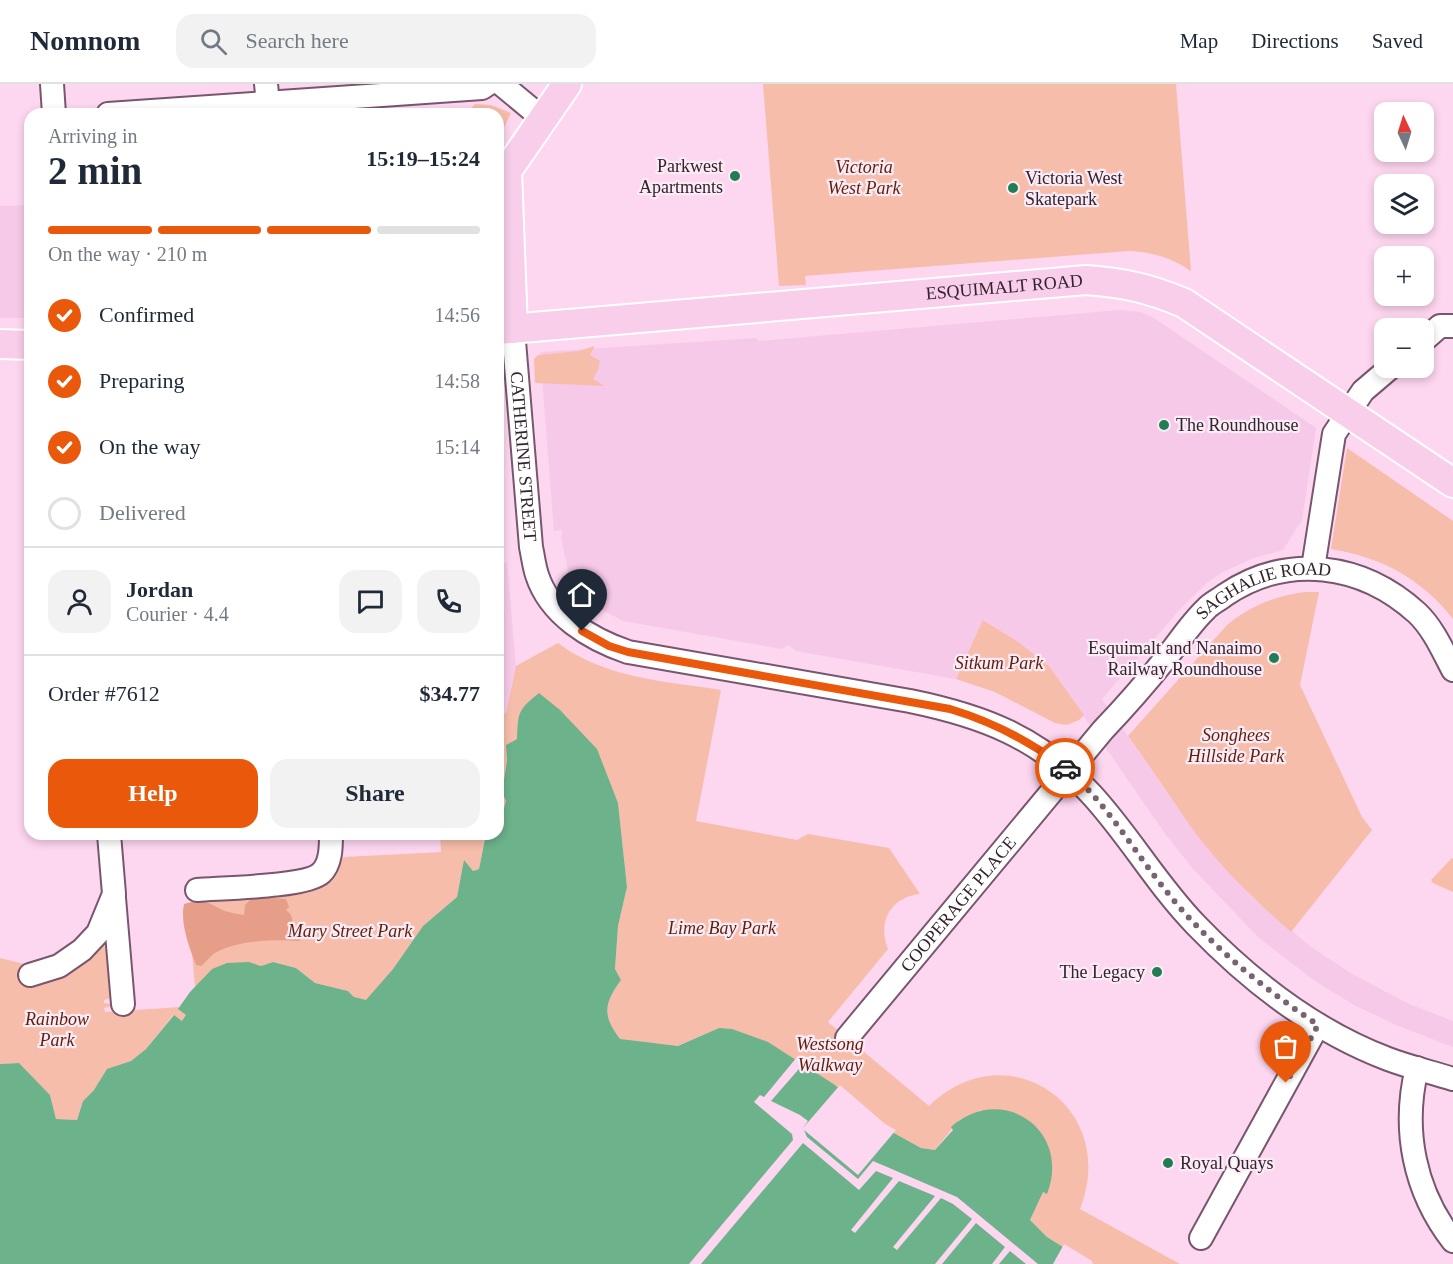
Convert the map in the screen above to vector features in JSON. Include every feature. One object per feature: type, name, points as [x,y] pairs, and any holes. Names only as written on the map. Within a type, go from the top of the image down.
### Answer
[{"type":"main road","name":"CATHERINE STREET","points":[[505,329],[507,171],[567,84]]},
{"type":"main road","name":"ESQUIMALT ROAD","points":[[505,329],[1086,280],[1120,282],[1152,289],[1184,303],[1453,483]]},
{"type":"main road","points":[[0,344],[24,345]]},
{"type":"street","points":[[52,84],[54,108]]},
{"type":"street","points":[[182,108],[482,88],[488,84]]},
{"type":"street","points":[[501,84],[543,118]]},
{"type":"street","points":[[1434,331],[1440,326],[1453,326]]},
{"type":"street","name":"CATHERINE STREET","points":[[505,329],[531,547],[537,577],[551,602],[570,623],[594,638],[628,652],[950,709],[982,719],[1015,734],[1043,751],[1069,771],[1093,795],[1155,877],[1194,923],[1252,978],[1318,1025],[1356,1045],[1388,1059],[1453,1078]]},
{"type":"street","points":[[1313,568],[1334,434],[1363,391],[1378,378]]},
{"type":"street","name":"SAGHALIE ROAD","points":[[1069,771],[1131,701],[1207,608],[1238,586],[1267,574],[1313,568],[1340,571],[1364,578],[1391,592],[1418,614],[1438,641],[1453,670]]},
{"type":"street","name":"COOPERAGE PLACE","points":[[847,1038],[1069,771]]},
{"type":"street","points":[[110,840],[123,1004]]},
{"type":"street","points":[[197,890],[298,883],[319,876],[328,865],[330,840]]},
{"type":"street","points":[[30,975],[59,966],[82,950],[98,933],[114,894]]},
{"type":"street","points":[[1201,1238],[1318,1025]]},
{"type":"street","points":[[1417,1068],[1410,1117],[1413,1154],[1427,1199],[1440,1224],[1453,1241]]},
{"type":"shaded area","points":[[24,205],[24,318],[0,318],[0,206]]},
{"type":"shaded area","points":[[1120,310],[1141,312],[1154,318],[1316,428],[1302,520],[1283,550],[1251,559],[1221,573],[1207,583],[1183,606],[1102,699],[1186,820],[1213,855],[1256,901],[1311,947],[1352,974],[1409,1004],[1453,1021],[1453,1047],[1396,1025],[1354,1005],[1315,981],[1259,938],[1194,870],[1166,835],[1049,666],[1017,641],[984,620],[956,679],[796,651],[788,645],[782,649],[623,621],[593,605],[570,580],[561,538],[562,530],[554,531],[540,352],[757,338],[758,341]]},
{"type":"shaded area","points":[[504,563],[507,563],[516,666],[506,713],[504,713]]},
{"type":"shaded area","points":[[539,693],[560,710],[597,749],[618,803],[627,887],[618,926],[615,969],[621,980],[611,996],[607,1010],[610,1023],[620,1039],[678,1046],[719,1028],[732,1029],[768,1042],[835,1085],[883,1127],[921,1148],[935,1150],[953,1130],[951,1127],[971,1114],[991,1109],[1010,1112],[1028,1120],[1041,1133],[1050,1150],[1052,1171],[1047,1194],[1043,1192],[1030,1220],[1047,1237],[1090,1264],[0,1264],[0,1064],[19,1063],[50,1095],[56,1119],[77,1120],[83,1101],[94,1090],[107,1069],[131,1061],[146,1049],[174,1015],[182,1021],[186,1015],[178,1009],[190,992],[212,969],[227,963],[249,962],[261,966],[273,962],[296,968],[315,983],[348,991],[354,997],[366,1000],[393,969],[423,926],[457,897],[464,860],[473,871],[479,869],[485,840],[504,840],[506,745],[517,739],[521,712]]},
{"type":"shaded area","points":[[261,897],[286,899],[289,907],[286,910],[292,917],[291,927],[299,929],[302,933],[300,941],[268,940],[234,945],[215,953],[201,966],[196,965],[184,927],[184,904],[201,901],[225,911],[244,915],[245,905],[251,899]]},
{"type":"green space","name":"Victoria West Park","points":[[763,84],[1176,84],[1191,271],[1162,257],[1129,251],[805,276],[806,285],[779,286]]},
{"type":"green space","points":[[475,104],[498,108],[472,108]]},
{"type":"green space","points":[[504,110],[511,113],[504,128]]},
{"type":"green space","points":[[595,346],[590,355],[600,361],[593,379],[605,386],[535,383],[534,359],[538,355],[579,351]]},
{"type":"green space","points":[[1347,448],[1453,521],[1453,619],[1428,592],[1399,572],[1367,558],[1331,549]]},
{"type":"green space","name":"Songhees Hillside Park","points":[[1305,592],[1319,592],[1300,685],[1362,817],[1372,830],[1291,932],[1209,851],[1128,736],[1227,625],[1263,603]]},
{"type":"green space","name":"Sitkum Park","points":[[983,620],[1017,641],[1049,666],[1084,715],[1067,725],[1055,723],[995,692],[956,679]]},
{"type":"green space","name":"Lime Bay Park","points":[[558,643],[576,655],[615,671],[721,690],[696,821],[797,840],[808,834],[889,848],[920,894],[901,900],[889,912],[884,929],[888,949],[828,1022],[929,1106],[960,1084],[992,1076],[1022,1078],[1049,1091],[1071,1112],[1084,1139],[1088,1172],[1080,1209],[1180,1264],[1090,1264],[1047,1237],[1030,1220],[1043,1192],[1047,1193],[981,1110],[959,1120],[935,1150],[921,1148],[883,1127],[835,1085],[719,1028],[678,1046],[620,1040],[610,1023],[607,1010],[611,996],[621,980],[615,969],[618,926],[627,887],[618,803],[615,796],[518,720],[517,739],[506,745],[507,761],[504,780],[504,713],[506,713],[516,666]]},
{"type":"green space","name":"Mary Street Park","points":[[440,840],[485,840],[479,869],[473,871],[464,861],[457,897],[423,926],[393,969],[366,1001],[354,997],[348,991],[315,983],[296,968],[273,962],[261,966],[249,962],[212,969],[195,987],[189,917],[195,904],[206,896],[334,869],[344,857],[441,852]]},
{"type":"green space","points":[[1453,859],[1453,892],[1431,880]]},
{"type":"green space","name":"Rainbow Park","points":[[103,945],[106,948],[111,998],[104,1000],[104,1003],[112,1004],[104,1008],[105,1012],[180,1007],[179,1009],[187,1015],[182,1021],[173,1015],[146,1049],[131,1061],[107,1070],[94,1090],[83,1101],[77,1120],[56,1119],[50,1095],[19,1063],[0,1064],[0,958],[24,964],[25,973],[60,977],[79,967]]},
{"type":"pier","points":[[797,1057],[805,1062],[771,1101],[808,1121],[803,1128],[840,1085],[885,1124],[896,1130],[858,1175],[804,1130],[807,1137],[858,1179],[873,1161],[957,1197],[1038,1264],[1026,1264],[1010,1251],[999,1264],[992,1264],[1005,1247],[976,1223],[942,1264],[935,1264],[972,1219],[941,1198],[897,1250],[893,1247],[935,1196],[899,1181],[855,1233],[851,1230],[893,1178],[876,1171],[859,1190],[803,1143],[701,1264],[689,1264],[793,1140],[792,1134],[754,1102],[760,1095],[764,1097]]},
{"type":"pier","points":[[1064,1244],[1092,1261],[1093,1264],[1053,1264]]},
{"type":"way so far","points":[[1065,768],[1093,795],[1169,895],[1194,923],[1252,978],[1318,1025],[1286,1083]]},
{"type":"place","name":"Parkwest Apartments","points":[[735,176]]},
{"type":"place","name":"Victoria West Skatepark","points":[[1013,188]]},
{"type":"place","name":"The Roundhouse","points":[[1164,425]]},
{"type":"place","name":"Esquimalt and Nanaimo Railway Roundhouse","points":[[1274,658]]},
{"type":"place","name":"The Legacy","points":[[1157,972]]},
{"type":"place","name":"Royal Quays","points":[[1168,1163]]},
{"type":"route","points":[[582,631],[609,646],[628,652],[950,709],[982,719],[1015,734],[1065,768]]},
{"type":"park label","name":"Westsong Walkway","points":[[830,1054]]}]
